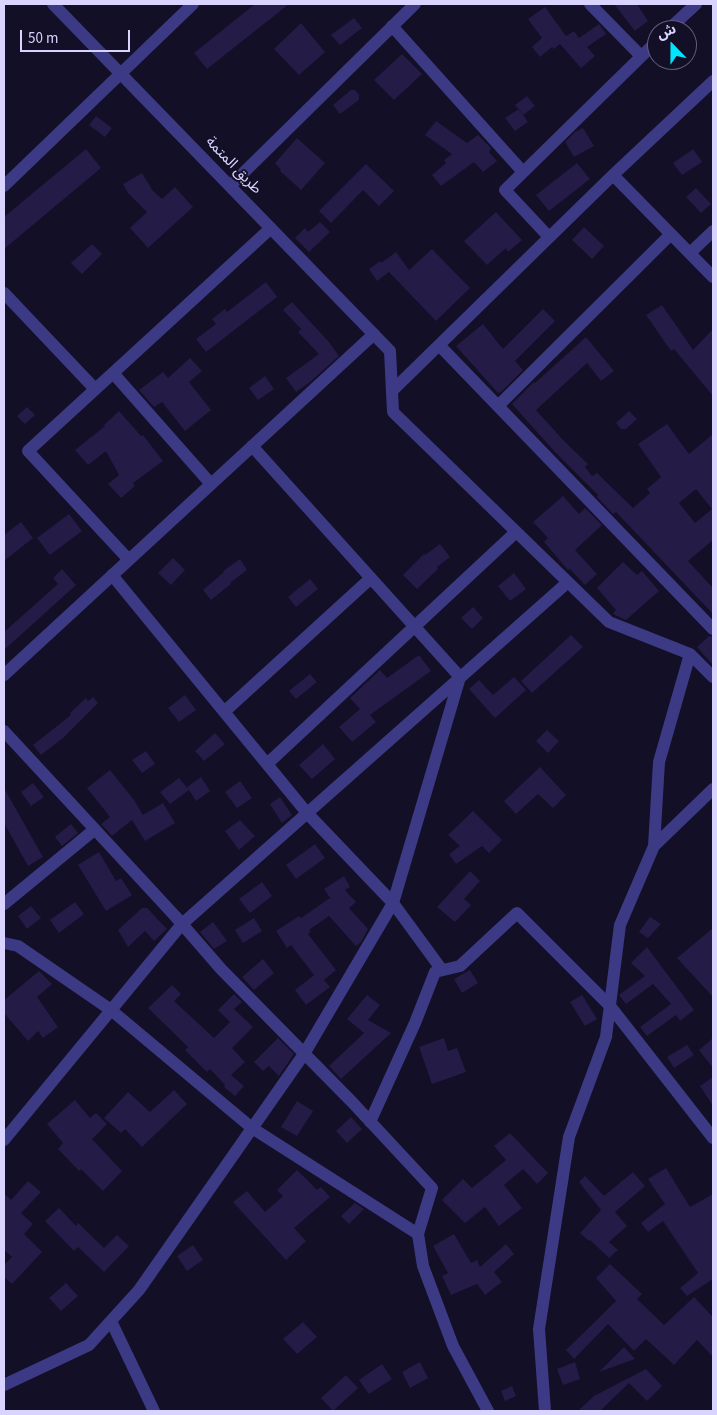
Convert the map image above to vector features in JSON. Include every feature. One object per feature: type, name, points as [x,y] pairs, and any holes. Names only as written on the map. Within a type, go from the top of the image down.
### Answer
[{"type":"street","name":"طريق المتمة","points":[[53,4],[390,351],[392,391]]},
{"type":"street","points":[[4,186],[193,4]]},
{"type":"street","points":[[230,186],[415,4]]},
{"type":"street","points":[[590,4],[641,56]]},
{"type":"street","points":[[679,20],[696,4]]},
{"type":"street","points":[[392,26],[523,172]]},
{"type":"street","points":[[549,238],[505,190],[647,50]]},
{"type":"street","points":[[713,81],[613,175],[392,391],[393,412],[609,622],[690,654],[713,677]]},
{"type":"street","points":[[613,175],[713,277]]},
{"type":"street","points":[[129,560],[28,451],[271,228]]},
{"type":"street","points":[[690,253],[713,232]]},
{"type":"street","points":[[498,406],[671,234]]},
{"type":"street","points":[[4,293],[95,389]]},
{"type":"street","points":[[4,675],[374,334]]},
{"type":"street","points":[[439,345],[713,629]]},
{"type":"street","points":[[113,373],[211,484]]},
{"type":"street","points":[[252,446],[460,677]]},
{"type":"street","points":[[267,764],[516,532]]},
{"type":"street","points":[[112,575],[307,813],[393,903],[442,970]]},
{"type":"street","points":[[224,712],[371,578]]},
{"type":"street","points":[[4,1140],[182,924],[568,582]]},
{"type":"street","points":[[545,1411],[539,1329],[569,1137],[606,1037],[620,925],[654,846],[659,762],[690,654]]},
{"type":"street","points":[[4,1386],[89,1345],[111,1321],[139,1290],[304,1054],[393,903],[460,677]]},
{"type":"street","points":[[4,731],[221,969],[432,1188],[418,1234],[423,1266],[453,1346],[488,1411]]},
{"type":"street","points":[[654,846],[713,789]]},
{"type":"street","points":[[4,904],[94,830]]},
{"type":"street","points":[[370,1122],[415,1023],[435,972],[460,966],[517,913],[610,1006],[713,1138]]},
{"type":"street","points":[[4,944],[18,946],[111,1010],[252,1128],[418,1234]]},
{"type":"street","points":[[111,1321],[154,1411]]},
{"type":"building","points":[[255,4],[289,4],[207,69],[194,53]]},
{"type":"building","points":[[614,4],[637,4],[647,20],[635,31]]},
{"type":"building","points":[[545,7],[566,36],[574,31],[579,38],[599,24],[606,34],[587,47],[595,56],[581,68],[560,44],[554,49],[552,47],[540,57],[532,47],[542,38],[528,19]]},
{"type":"building","points":[[354,18],[362,28],[340,45],[331,35]]},
{"type":"building","points":[[301,23],[325,52],[299,75],[274,49]]},
{"type":"building","points":[[402,54],[422,74],[394,100],[374,80]]},
{"type":"building","points":[[351,90],[355,90],[359,95],[359,100],[340,114],[333,105]]},
{"type":"building","points":[[527,96],[535,106],[523,115],[515,105]]},
{"type":"building","points":[[519,109],[528,122],[515,131],[505,118]]},
{"type":"building","points":[[96,116],[112,128],[105,137],[89,125]]},
{"type":"building","points":[[436,121],[467,143],[478,135],[491,148],[489,152],[497,161],[483,172],[474,162],[441,186],[432,175],[446,163],[444,160],[452,154],[425,135]]},
{"type":"building","points":[[583,128],[594,146],[574,157],[565,142],[575,132]]},
{"type":"building","points":[[297,138],[325,163],[301,190],[280,171],[275,163]]},
{"type":"building","points":[[86,149],[101,168],[4,249],[4,217]]},
{"type":"building","points":[[693,149],[702,162],[682,175],[673,163]]},
{"type":"building","points":[[577,163],[590,179],[549,211],[536,195]]},
{"type":"building","points":[[366,164],[394,191],[379,206],[363,190],[331,223],[319,211]]},
{"type":"building","points":[[142,173],[153,191],[162,199],[175,187],[193,207],[148,248],[130,228],[147,212],[128,193],[123,184]]},
{"type":"building","points":[[696,188],[711,204],[701,213],[686,197]]},
{"type":"building","points":[[496,212],[522,240],[508,252],[506,248],[487,265],[464,241]]},
{"type":"building","points":[[320,222],[330,232],[309,252],[295,238],[305,228],[308,232]]},
{"type":"building","points":[[584,227],[604,246],[592,259],[572,240]]},
{"type":"building","points":[[92,244],[102,254],[82,274],[71,263]]},
{"type":"building","points":[[432,249],[470,288],[436,321],[389,272],[377,281],[369,269],[396,252],[409,270]]},
{"type":"building","points":[[266,282],[277,297],[206,352],[196,339],[216,324],[212,319],[225,309],[227,312]]},
{"type":"building","points":[[292,302],[329,342],[339,356],[296,392],[286,378],[319,354],[298,332],[301,329],[283,310]]},
{"type":"building","points":[[662,305],[693,350],[713,329],[713,396],[674,349],[671,351],[646,315]]},
{"type":"building","points":[[543,309],[555,321],[515,361],[523,370],[498,393],[456,346],[483,324],[503,349]]},
{"type":"building","points":[[586,337],[614,371],[601,381],[587,363],[536,410],[588,464],[585,467],[592,476],[597,473],[633,508],[650,493],[647,489],[661,477],[638,444],[667,424],[689,454],[713,434],[713,540],[688,561],[713,588],[713,614],[616,512],[613,514],[597,497],[598,495],[555,452],[512,404]],"holes":[[[696,489],[712,509],[695,523],[679,503]]]},
{"type":"building","points":[[190,358],[202,371],[189,382],[211,410],[185,431],[162,402],[154,407],[139,390],[163,372],[168,378]]},
{"type":"building","points":[[265,376],[274,389],[258,400],[249,388]]},
{"type":"building","points":[[27,407],[35,415],[25,424],[17,416]]},
{"type":"building","points":[[119,411],[141,436],[143,435],[163,461],[133,483],[135,486],[121,498],[108,484],[119,475],[106,451],[88,465],[75,450],[105,426]]},
{"type":"building","points":[[629,411],[637,419],[626,429],[621,429],[616,423]]},
{"type":"building","points":[[563,496],[579,514],[585,508],[602,525],[575,550],[597,574],[585,585],[570,569],[568,570],[544,542],[548,538],[533,522]]},
{"type":"building","points":[[69,514],[82,531],[50,555],[37,538]]},
{"type":"building","points":[[21,522],[33,538],[4,561],[4,535]]},
{"type":"building","points":[[440,544],[450,557],[437,567],[438,569],[417,589],[403,575],[424,554]]},
{"type":"building","points":[[173,558],[185,570],[171,585],[158,573]]},
{"type":"building","points":[[240,559],[247,570],[211,600],[203,590],[223,571]]},
{"type":"building","points":[[623,562],[637,575],[642,571],[659,591],[626,620],[613,613],[616,610],[597,588]]},
{"type":"building","points":[[62,569],[76,585],[4,650],[4,632],[58,584],[53,578]]},
{"type":"building","points":[[514,573],[526,589],[510,601],[498,586]]},
{"type":"building","points":[[310,579],[318,589],[296,607],[288,597]]},
{"type":"building","points":[[473,607],[483,618],[472,629],[461,618]]},
{"type":"building","points":[[571,635],[583,647],[532,693],[521,681]]},
{"type":"building","points":[[709,636],[713,637],[713,665],[697,647]]},
{"type":"building","points":[[419,655],[431,671],[370,715],[376,722],[352,742],[339,727],[360,709],[350,698],[380,670],[387,678]]},
{"type":"building","points":[[310,674],[317,682],[296,699],[289,691]]},
{"type":"building","points":[[514,677],[526,690],[495,718],[469,689],[479,680],[493,695]]},
{"type":"building","points":[[185,695],[196,710],[179,722],[168,708]]},
{"type":"building","points":[[93,697],[98,703],[63,738],[41,755],[33,745],[71,715],[70,713],[86,698],[88,701]]},
{"type":"building","points":[[547,730],[559,741],[548,753],[536,741]]},
{"type":"building","points":[[215,733],[225,744],[204,761],[195,751]]},
{"type":"building","points":[[323,744],[335,759],[312,779],[299,765]]},
{"type":"building","points":[[146,751],[155,764],[142,773],[132,760]]},
{"type":"building","points":[[540,767],[566,795],[553,808],[538,794],[516,814],[504,801]]},
{"type":"building","points":[[110,770],[134,800],[143,815],[163,803],[175,823],[145,841],[132,820],[112,836],[101,824],[110,817],[87,788]]},
{"type":"building","points":[[201,777],[210,791],[196,801],[187,787]]},
{"type":"building","points":[[179,778],[189,790],[170,804],[160,792]]},
{"type":"building","points":[[240,781],[252,798],[237,808],[225,792]]},
{"type":"building","points":[[33,783],[44,797],[31,806],[21,792]]},
{"type":"building","points":[[4,788],[43,857],[28,866],[4,823]]},
{"type":"building","points":[[280,797],[292,815],[282,823],[270,804]]},
{"type":"building","points":[[473,811],[502,840],[489,853],[482,846],[456,864],[449,854],[460,846],[448,835]]},
{"type":"building","points":[[240,820],[255,836],[239,850],[225,831]]},
{"type":"building","points":[[71,824],[78,833],[62,846],[55,837]]},
{"type":"building","points":[[315,844],[325,858],[296,879],[286,865]]},
{"type":"building","points":[[99,852],[116,881],[121,878],[132,895],[106,911],[78,865]]},
{"type":"building","points":[[470,871],[480,881],[464,899],[471,905],[455,922],[437,907]]},
{"type":"building","points":[[344,876],[350,887],[345,890],[356,902],[349,908],[368,929],[361,942],[356,946],[329,916],[309,930],[311,932],[308,934],[336,970],[324,980],[330,987],[306,1005],[295,990],[314,975],[291,945],[287,948],[276,931],[299,916],[301,918],[330,898],[324,889]]},
{"type":"building","points":[[262,882],[272,896],[250,913],[239,899]]},
{"type":"building","points":[[75,902],[84,914],[59,933],[50,920]]},
{"type":"building","points":[[31,906],[41,918],[27,929],[18,916]]},
{"type":"building","points":[[142,908],[147,908],[167,929],[154,941],[145,931],[128,947],[118,930]]},
{"type":"building","points":[[650,917],[661,924],[648,938],[639,932]]},
{"type":"building","points":[[254,918],[262,931],[243,943],[235,930]]},
{"type":"building","points":[[213,922],[227,941],[214,949],[200,932]]},
{"type":"building","points":[[713,928],[713,997],[677,958]]},
{"type":"building","points":[[647,947],[694,1010],[680,1021],[676,1015],[647,1036],[640,1027],[671,1004],[653,984],[626,1004],[619,995],[645,976],[631,963]]},
{"type":"building","points":[[263,959],[274,973],[254,990],[242,977]]},
{"type":"building","points":[[470,970],[478,983],[462,993],[454,979]]},
{"type":"building","points":[[39,971],[52,984],[37,997],[58,1027],[43,1038],[38,1031],[28,1041],[4,1013],[4,1000]]},
{"type":"building","points":[[172,985],[181,994],[174,1001],[214,1038],[230,1022],[218,1010],[234,994],[242,1002],[234,1009],[253,1027],[232,1048],[245,1062],[231,1075],[244,1086],[235,1096],[224,1087],[225,1085],[210,1069],[207,1072],[185,1050],[188,1047],[148,1008]]},
{"type":"building","points":[[367,995],[380,1005],[368,1020],[391,1033],[341,1079],[329,1066],[364,1033],[347,1019]]},
{"type":"building","points":[[582,995],[597,1019],[585,1026],[570,1002]]},
{"type":"building","points":[[278,1038],[294,1054],[279,1076],[269,1066],[263,1071],[254,1062]]},
{"type":"building","points":[[444,1038],[448,1051],[457,1048],[466,1072],[432,1084],[419,1047]]},
{"type":"building","points":[[713,1038],[713,1068],[699,1050]]},
{"type":"building","points":[[687,1045],[694,1055],[674,1068],[667,1057]]},
{"type":"building","points":[[713,1077],[713,1106],[700,1086]]},
{"type":"building","points":[[174,1090],[187,1104],[142,1147],[125,1129],[121,1133],[104,1118],[128,1092],[150,1112]]},
{"type":"building","points":[[75,1100],[90,1118],[96,1113],[107,1124],[92,1139],[122,1171],[103,1191],[81,1169],[79,1171],[58,1149],[63,1143],[47,1124]]},
{"type":"building","points":[[297,1101],[313,1111],[297,1136],[281,1127]]},
{"type":"building","points":[[351,1117],[362,1129],[347,1143],[336,1131]]},
{"type":"building","points":[[510,1133],[548,1173],[537,1184],[523,1169],[504,1185],[522,1208],[499,1226],[485,1207],[465,1223],[442,1200],[463,1179],[472,1188],[506,1160],[494,1146]]},
{"type":"building","points":[[666,1168],[690,1207],[713,1194],[713,1279],[687,1296],[680,1288],[698,1273],[663,1221],[648,1232],[641,1223],[665,1204],[648,1179]]},
{"type":"building","points":[[297,1170],[317,1190],[321,1187],[330,1197],[294,1228],[306,1241],[286,1260],[233,1202],[247,1191],[265,1212],[283,1196],[277,1190]]},
{"type":"building","points":[[633,1172],[645,1186],[615,1212],[627,1226],[609,1242],[618,1250],[609,1258],[580,1233],[601,1210],[579,1182],[585,1176],[604,1196]]},
{"type":"building","points":[[28,1181],[41,1192],[21,1213],[33,1224],[24,1234],[42,1252],[12,1284],[4,1277],[4,1265],[12,1257],[4,1250],[4,1193],[11,1200]]},
{"type":"building","points":[[355,1203],[364,1209],[349,1224],[341,1216]]},
{"type":"building","points":[[59,1208],[76,1226],[78,1223],[104,1248],[117,1235],[129,1246],[104,1272],[78,1247],[74,1251],[45,1221]]},
{"type":"building","points":[[454,1234],[471,1263],[477,1260],[480,1267],[506,1244],[514,1254],[494,1272],[502,1282],[485,1295],[477,1284],[451,1295],[442,1276],[448,1273],[433,1246]]},
{"type":"building","points":[[193,1245],[203,1260],[187,1271],[177,1256]]},
{"type":"building","points":[[610,1264],[642,1294],[637,1299],[664,1325],[694,1297],[713,1317],[713,1357],[697,1340],[674,1365],[646,1339],[634,1351],[608,1324],[574,1359],[566,1350],[616,1301],[596,1278]]},
{"type":"building","points":[[66,1283],[78,1296],[61,1311],[49,1298]]},
{"type":"building","points":[[303,1322],[317,1337],[297,1354],[283,1339]]},
{"type":"building","points":[[624,1347],[635,1359],[599,1372]]},
{"type":"building","points":[[420,1362],[428,1378],[410,1388],[402,1372]]},
{"type":"building","points":[[575,1362],[580,1379],[563,1385],[557,1369]]},
{"type":"building","points":[[382,1364],[392,1379],[369,1394],[359,1380]]},
{"type":"building","points":[[646,1369],[662,1386],[647,1401],[629,1383],[600,1411],[578,1411],[594,1396]]},
{"type":"building","points":[[346,1375],[358,1388],[333,1411],[321,1398]]},
{"type":"building","points":[[512,1386],[516,1396],[505,1401],[501,1391]]}]
